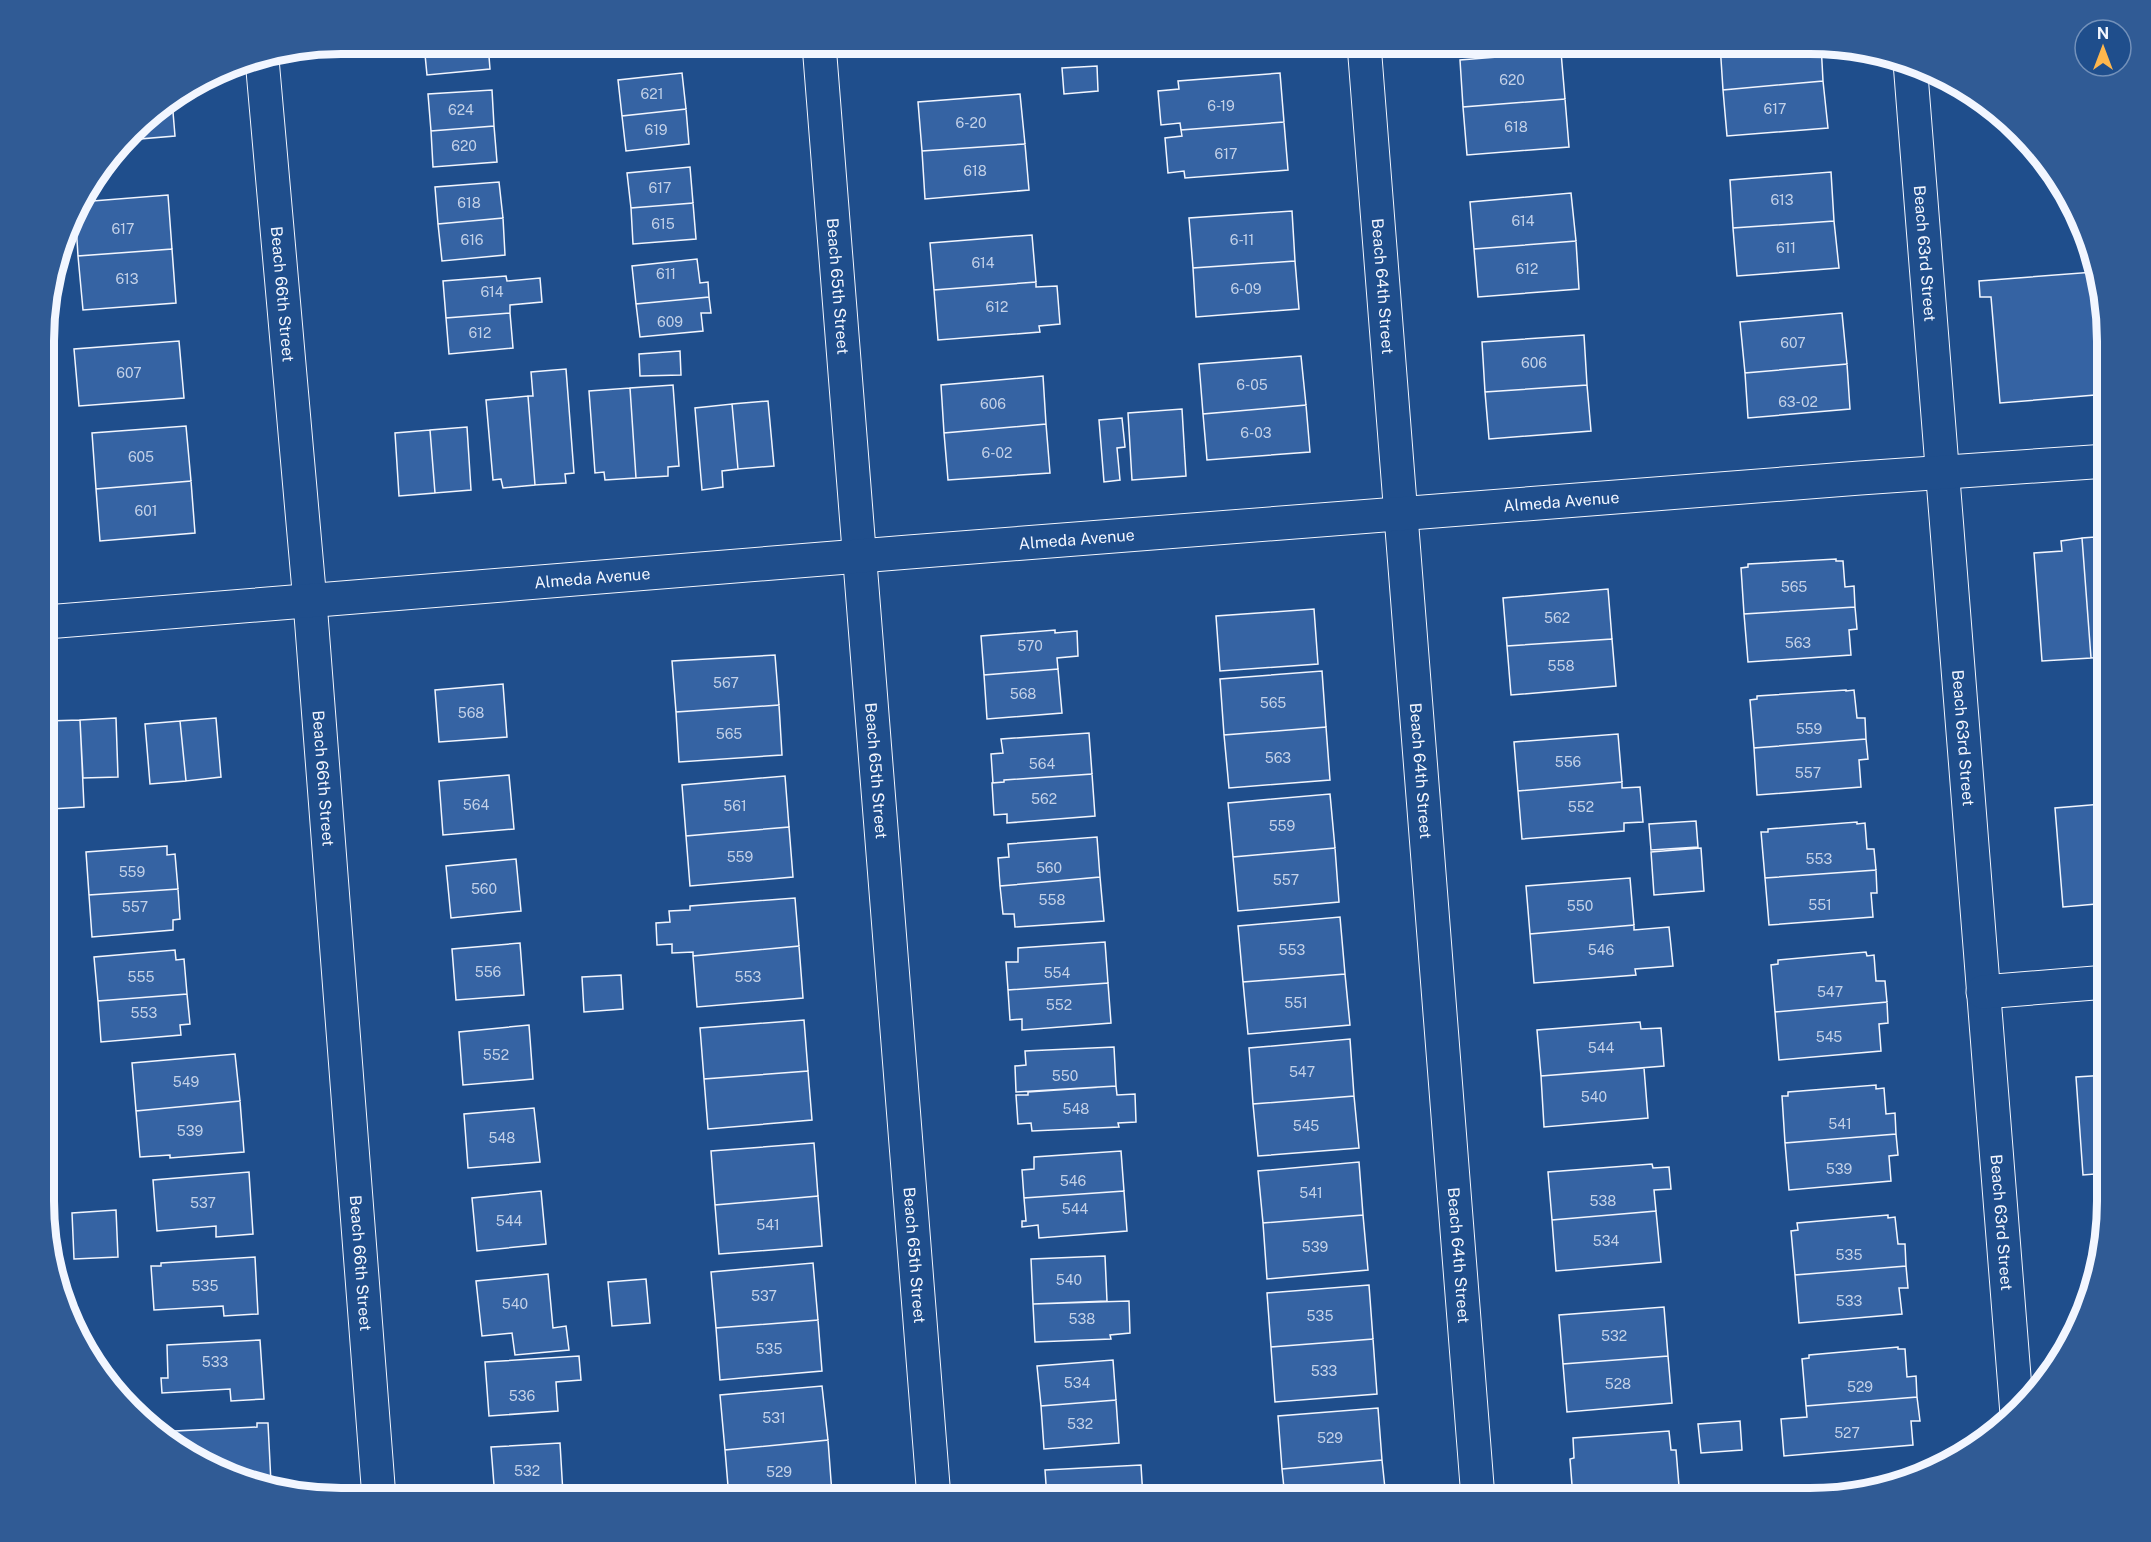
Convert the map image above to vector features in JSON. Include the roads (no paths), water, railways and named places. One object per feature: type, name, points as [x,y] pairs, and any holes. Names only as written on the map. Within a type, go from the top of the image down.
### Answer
[{"type":"street","name":"Beach 65th Street","points":[[820,54],[933,1488]]},
{"type":"street","name":"Beach 64th Street","points":[[1365,54],[1477,1488]]},
{"type":"street","name":"Beach 66th Street","points":[[263,65],[310,602],[378,1488]]},
{"type":"street","name":"Beach 63rd Street","points":[[1911,72],[2016,1401]]},
{"type":"street","name":"Almeda Avenue","points":[[54,621],[861,556],[2097,462]]},
{"type":"street","points":[[1983,992],[2097,983]]}]
